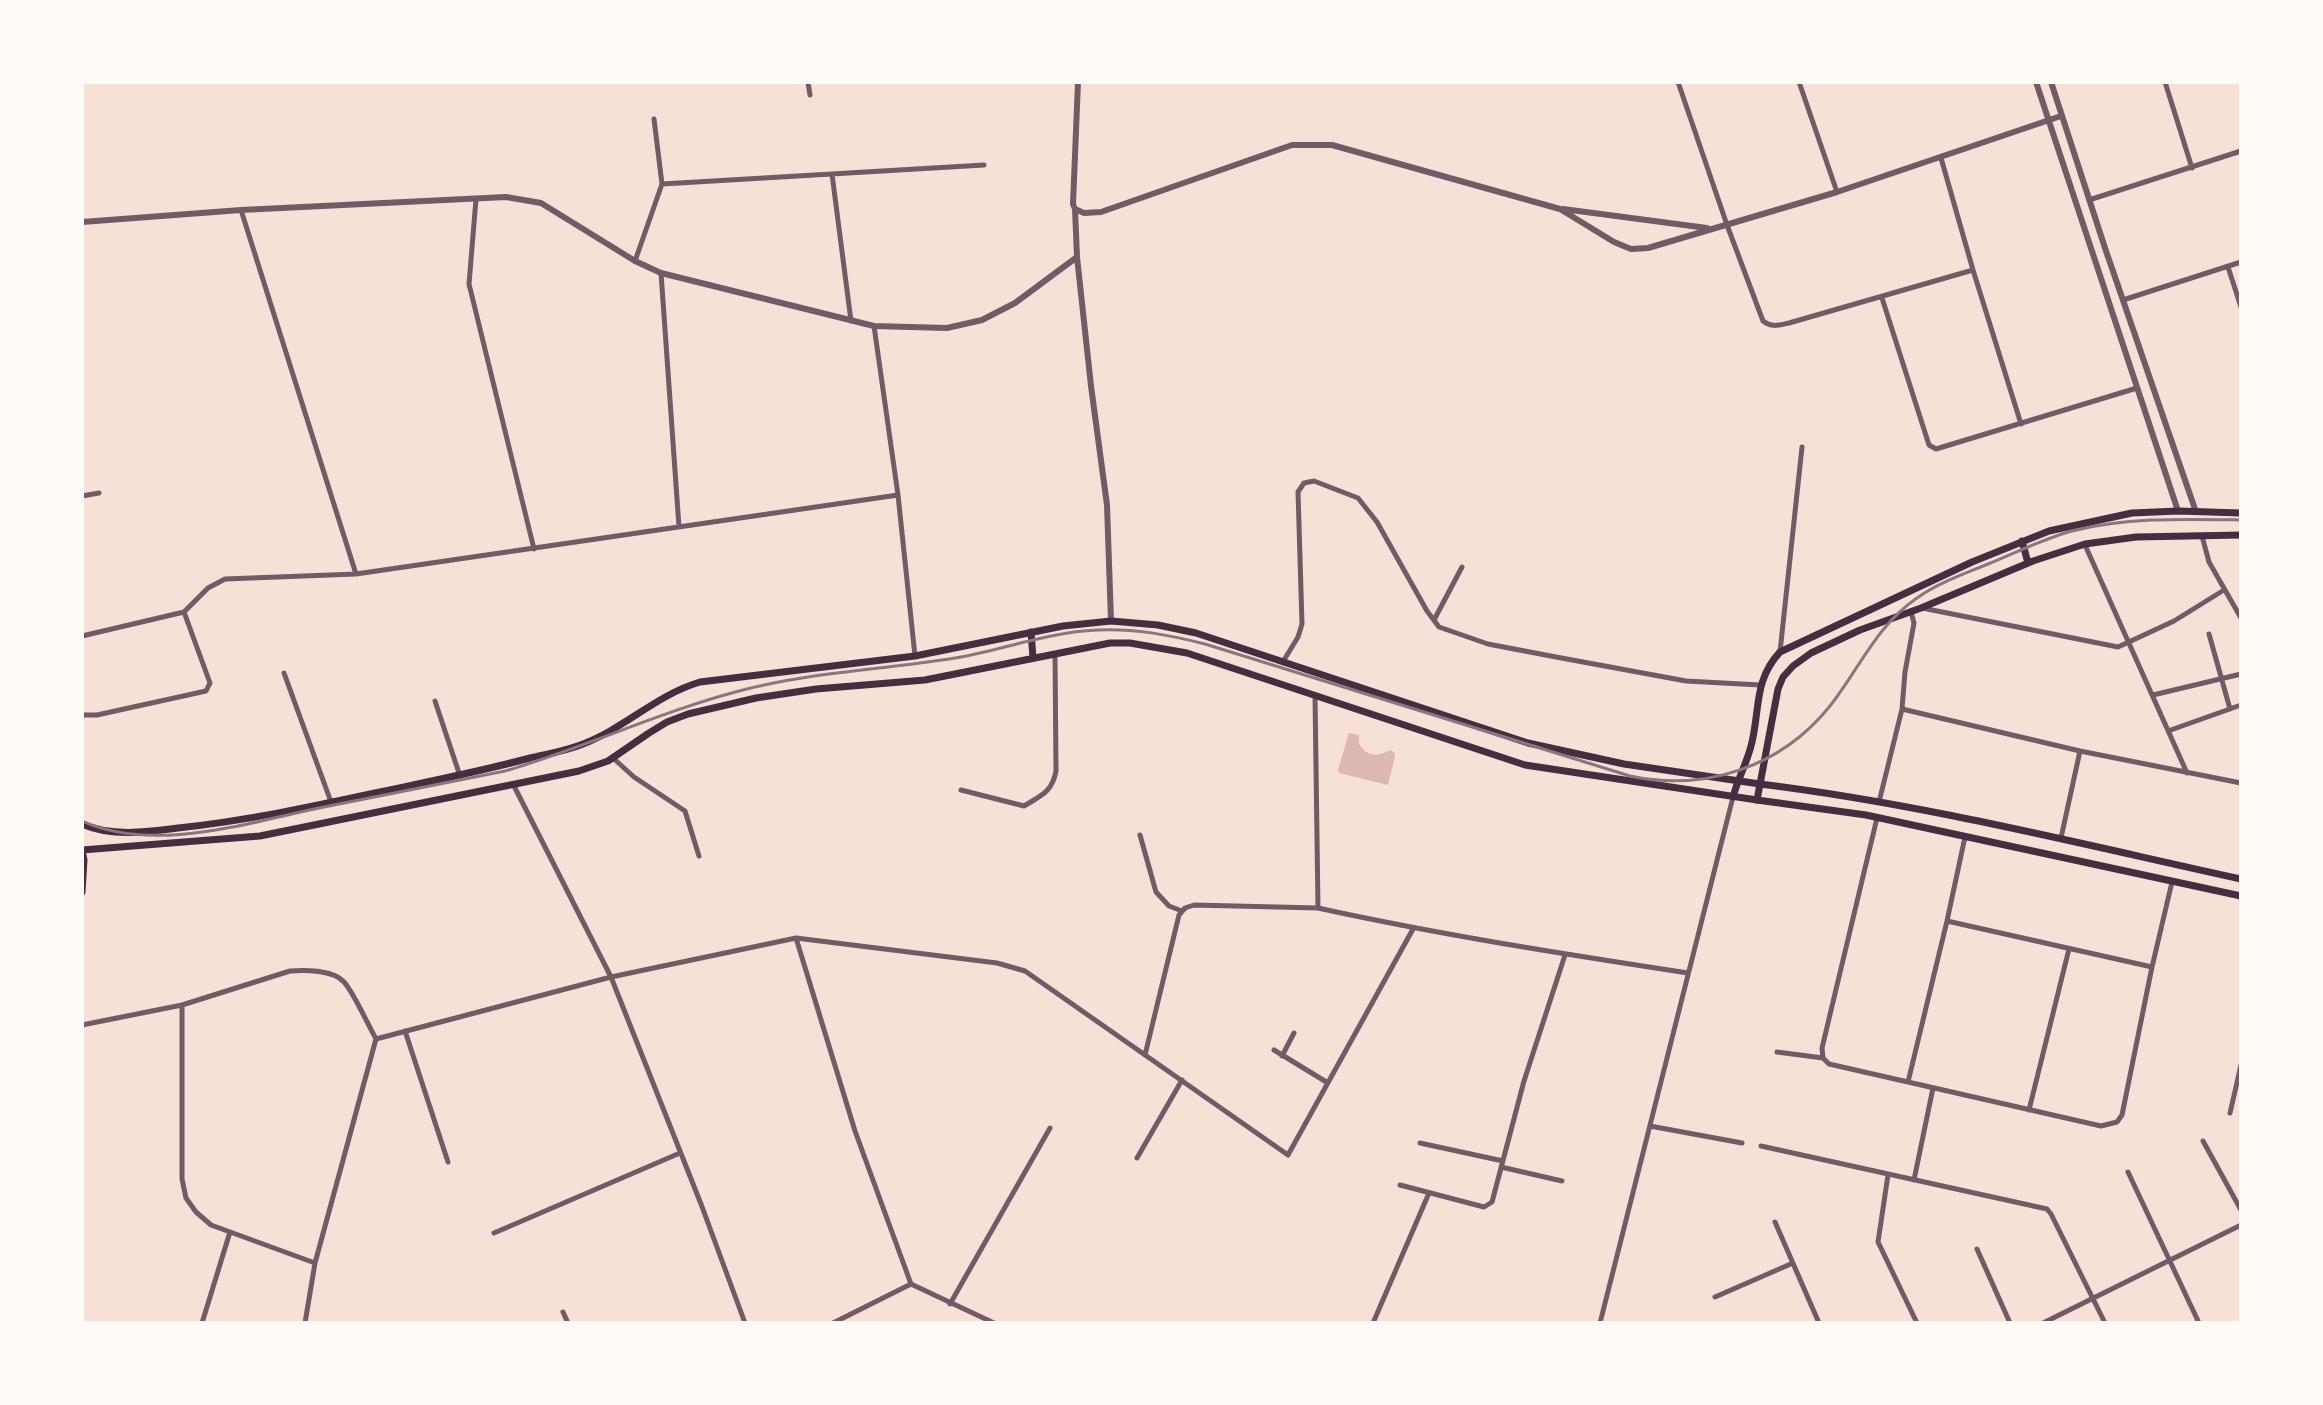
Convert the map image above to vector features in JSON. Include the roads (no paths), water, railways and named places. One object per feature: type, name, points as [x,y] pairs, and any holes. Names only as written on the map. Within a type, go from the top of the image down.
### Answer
[{"type":"main road","points":[[1733,797],[1753,739],[1760,685],[1766,669],[1780,652],[1910,590],[2049,531],[2132,513],[2241,513]]},
{"type":"main road","points":[[1757,800],[1778,689],[1793,666],[1811,653],[1860,630],[2028,563],[2085,544],[2136,537],[2241,535]]},
{"type":"main road","points":[[2022,541],[2028,563]]},
{"type":"main road","points":[[82,824],[107,831],[142,832],[253,819],[460,777],[582,745],[624,723],[662,697],[700,682],[915,656],[1063,626],[1111,621],[1158,625],[1196,633],[1528,743],[1624,764],[1824,792],[2061,838],[2241,879]]},
{"type":"main road","points":[[1031,632],[1033,658]]},
{"type":"main road","points":[[82,892],[82,850],[260,836],[378,813],[579,771],[613,758],[667,722],[756,698],[816,689],[925,680],[1110,643],[1187,653],[1525,765],[1877,818],[2241,896]]},
{"type":"main road","points":[[375,793],[378,813]]},
{"type":"main road","points":[[2201,887],[2204,871]]},
{"type":"street","points":[[808,82],[810,95]]},
{"type":"street","points":[[1078,82],[1073,204],[1107,505],[1111,621]]},
{"type":"street","points":[[1678,82],[1727,225],[1763,321],[1768,325],[1775,326],[1882,298],[1973,270]]},
{"type":"street","points":[[1799,82],[1837,192]]},
{"type":"street","points":[[2036,82],[2178,511]]},
{"type":"street","points":[[2051,82],[2196,512]]},
{"type":"street","points":[[2165,82],[2192,168]]},
{"type":"street","points":[[1560,209],[1631,249],[1666,244],[1837,192],[2061,116]]},
{"type":"street","points":[[635,261],[662,184],[654,119]]},
{"type":"street","points":[[1075,209],[1084,213],[1101,212],[1280,149],[1308,144],[1332,145],[1560,209],[1711,229]]},
{"type":"street","points":[[2089,200],[2241,151]]},
{"type":"street","points":[[1941,158],[2021,424]]},
{"type":"street","points":[[662,184],[984,165]]},
{"type":"street","points":[[832,174],[851,321]]},
{"type":"street","points":[[82,222],[241,210],[506,197],[541,203],[635,261],[661,273],[874,326],[947,328],[982,320],[1015,303],[1077,257]]},
{"type":"street","points":[[476,199],[469,284],[534,549]]},
{"type":"street","points":[[241,210],[356,574]]},
{"type":"street","points":[[2123,300],[2241,262]]},
{"type":"street","points":[[2228,267],[2241,307]]},
{"type":"street","points":[[661,273],[679,527]]},
{"type":"street","points":[[1882,298],[1929,445],[1940,449],[2137,388]]},
{"type":"street","points":[[874,326],[898,495],[915,656]]},
{"type":"street","points":[[1780,652],[1802,447]]},
{"type":"street","points":[[2168,479],[2182,474]]},
{"type":"street","points":[[1284,660],[1302,624],[1298,492],[1308,481],[1314,481],[1358,498],[1377,522],[1439,627],[1501,647],[1686,681],[1760,685]]},
{"type":"street","points":[[82,496],[99,493]]},
{"type":"street","points":[[82,636],[184,612],[208,588],[225,579],[356,574],[898,495]]},
{"type":"street","points":[[2202,536],[2209,562],[2241,615]]},
{"type":"street","points":[[2085,544],[2187,773]]},
{"type":"street","points":[[1433,621],[1462,567]]},
{"type":"street","points":[[1921,608],[2118,647],[2174,621],[2224,590]]},
{"type":"street","points":[[82,713],[97,715],[206,691],[210,683],[184,612]]},
{"type":"street","points":[[1879,803],[1902,709],[1914,623],[1911,612]]},
{"type":"street","points":[[2209,634],[2230,709]]},
{"type":"street","points":[[961,790],[1024,806],[1046,793],[1054,783],[1055,653]]},
{"type":"street","points":[[284,673],[331,803]]},
{"type":"street","points":[[2153,695],[2241,674]]},
{"type":"street","points":[[1315,696],[1318,908]]},
{"type":"street","points":[[435,701],[460,777]]},
{"type":"street","points":[[2168,731],[2241,705]]},
{"type":"street","points":[[1902,709],[2080,751],[2241,783]]},
{"type":"street","points":[[2061,838],[2080,751]]},
{"type":"street","points":[[613,758],[634,777],[685,811],[699,856]]},
{"type":"street","points":[[512,783],[611,977],[745,1323]]},
{"type":"street","points":[[1600,1323],[1733,797]]},
{"type":"street","points":[[1823,1058],[1822,1048],[1877,818]]},
{"type":"street","points":[[1140,835],[1156,892],[1169,906],[1182,911]]},
{"type":"street","points":[[1908,1082],[1965,837]]},
{"type":"street","points":[[1777,1052],[1823,1058],[1829,1064],[2101,1126],[2117,1122],[2122,1115],[2172,880]]},
{"type":"street","points":[[1145,1055],[1179,915],[1194,905],[1318,908],[1413,929],[1688,973]]},
{"type":"street","points":[[1947,921],[2152,967]]},
{"type":"street","points":[[376,1039],[611,977],[796,938],[1011,966],[1025,971],[1288,1155],[1413,929]]},
{"type":"street","points":[[796,938],[855,1131],[911,1284],[994,1323]]},
{"type":"street","points":[[2029,1110],[2069,949]]},
{"type":"street","points":[[1400,1185],[1484,1207],[1492,1202],[1524,1081],[1565,955]]},
{"type":"street","points":[[82,1025],[182,1005],[290,971],[318,971],[343,981],[376,1039],[315,1263],[305,1323]]},
{"type":"street","points":[[182,1005],[182,1179],[186,1198],[211,1225],[315,1263]]},
{"type":"street","points":[[405,1031],[448,1162]]},
{"type":"street","points":[[1282,1056],[1294,1033]]},
{"type":"street","points":[[1274,1050],[1328,1083]]},
{"type":"street","points":[[2230,1113],[2241,1065]]},
{"type":"street","points":[[1137,1158],[1182,1080]]},
{"type":"street","points":[[1914,1180],[1933,1088]]},
{"type":"street","points":[[1650,1126],[1742,1143]]},
{"type":"street","points":[[950,1304],[1050,1128]]},
{"type":"street","points":[[2203,1141],[2241,1210]]},
{"type":"street","points":[[1420,1143],[1562,1181]]},
{"type":"street","points":[[1761,1146],[2047,1209],[2105,1323]]},
{"type":"street","points":[[494,1233],[680,1153]]},
{"type":"street","points":[[2128,1172],[2199,1323]]},
{"type":"street","points":[[1888,1175],[1878,1242],[1917,1323]]},
{"type":"street","points":[[1373,1323],[1429,1193]]},
{"type":"street","points":[[1775,1222],[1819,1323]]},
{"type":"street","points":[[2043,1323],[2241,1225]]},
{"type":"street","points":[[202,1323],[230,1232]]},
{"type":"street","points":[[1977,1249],[2010,1323]]},
{"type":"street","points":[[1715,1297],[1793,1263]]},
{"type":"street","points":[[833,1323],[911,1284]]},
{"type":"street","points":[[563,1312],[568,1323]]},
{"type":"railway","points":[[82,821],[140,835],[171,835],[234,827],[505,771],[739,691],[820,675],[955,658],[1061,634],[1097,630],[1151,633],[1205,644],[1630,776],[1658,780],[1714,777],[1740,770],[1789,745],[1830,706],[1891,621],[1917,598],[1942,583],[2050,538],[2093,526],[2156,520],[2241,520]]}]
